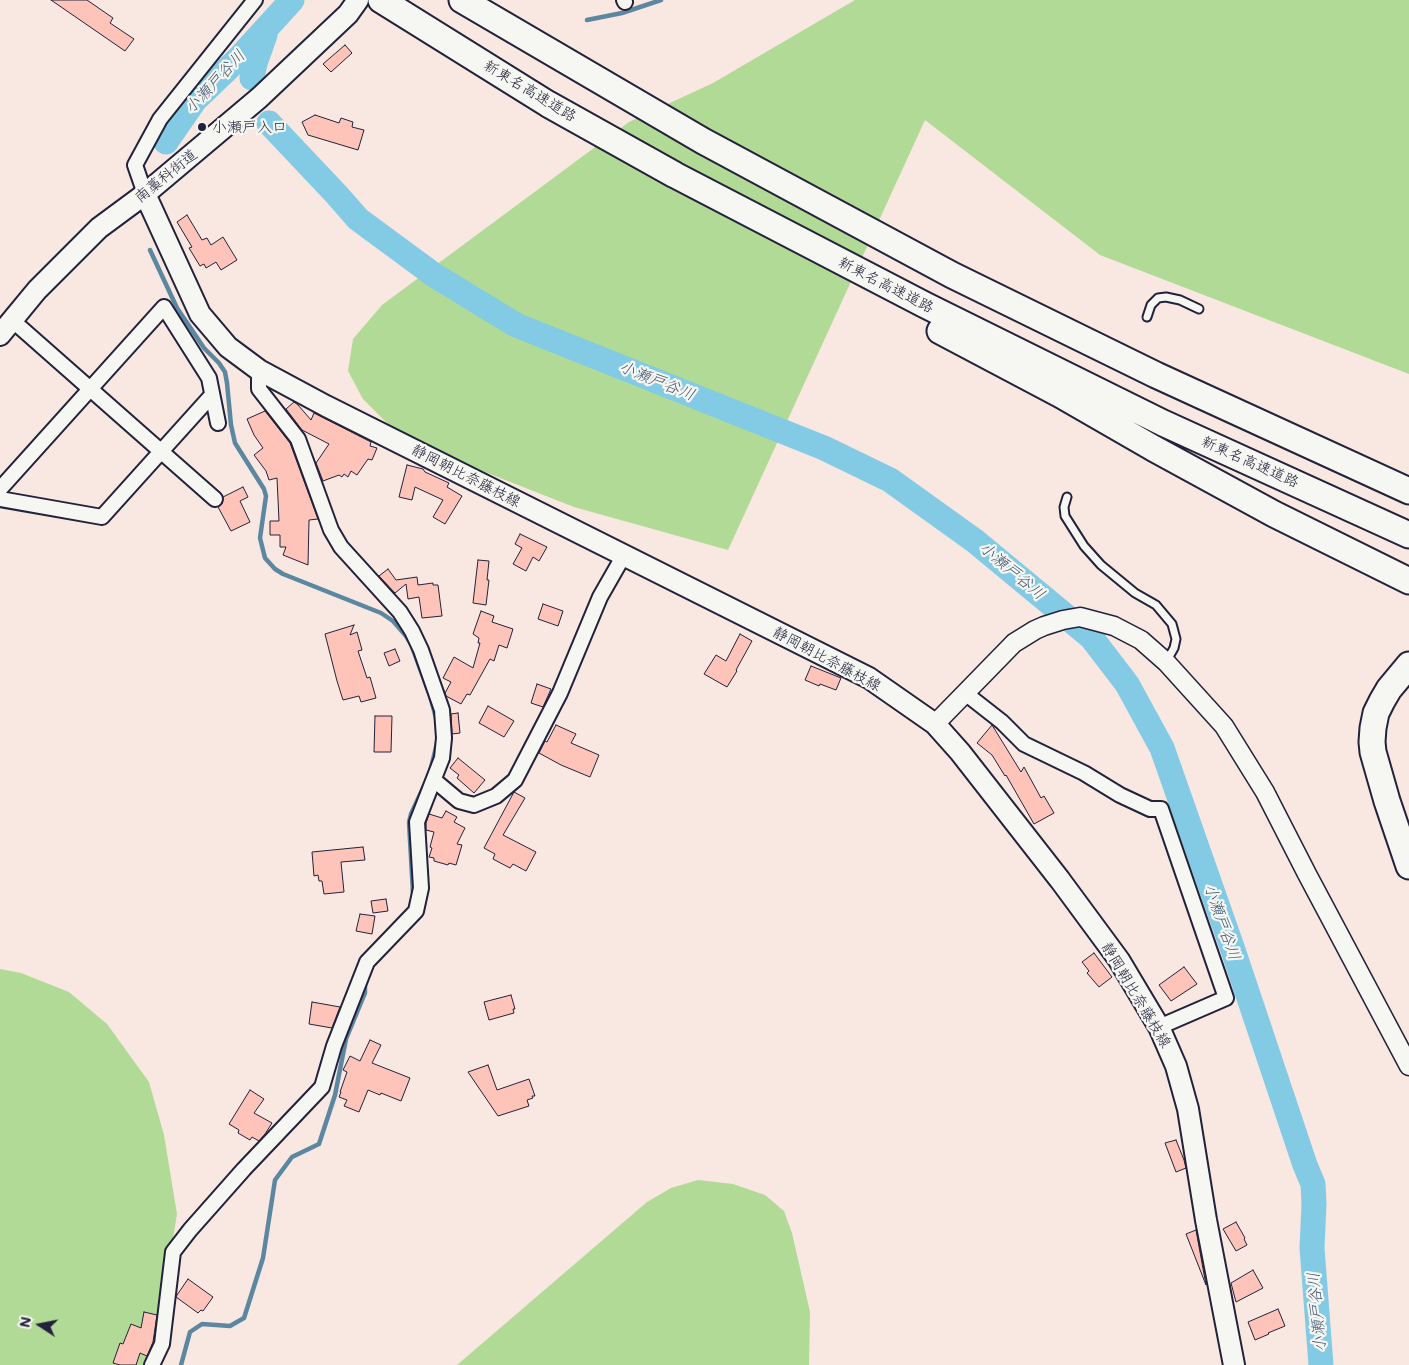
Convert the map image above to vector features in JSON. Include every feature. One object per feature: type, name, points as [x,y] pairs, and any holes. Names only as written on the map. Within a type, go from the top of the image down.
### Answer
[{"type":"highway","name":"新東名高速道路","points":[[381,0],[548,104],[675,175],[925,305],[1163,423],[1409,535]]},
{"type":"highway","points":[[462,0],[703,142],[952,275],[1156,375],[1409,491]]},
{"type":"highway","points":[[675,175],[901,311],[1061,395],[1265,509],[1409,581]]},
{"type":"highway","points":[[1340,547],[1371,569],[1409,589]]},
{"type":"highway","points":[[1409,665],[1389,689],[1376,713],[1372,742],[1373,752],[1393,806],[1409,866]]},
{"type":"main road","name":"南藁科街道","points":[[6,327],[38,290],[99,228],[144,194],[259,98],[348,14],[358,0]]},
{"type":"main road","name":"静岡朝比奈藤枝線","points":[[144,194],[200,314],[228,347],[259,370],[869,678],[935,724],[966,760],[1060,880],[1119,960],[1159,1027],[1176,1066],[1188,1109],[1206,1220],[1234,1365]]},
{"type":"street","points":[[144,194],[135,165],[160,119],[254,0]]},
{"type":"street","points":[[0,489],[164,307],[209,378],[218,423]]},
{"type":"street","points":[[6,327],[91,388],[215,499]]},
{"type":"street","points":[[152,1365],[162,1344],[173,1252],[244,1169],[322,1087],[334,1046],[367,962],[416,911],[421,888],[417,822],[442,758],[444,738],[442,710],[421,650],[400,612],[341,547],[331,530],[298,439],[259,389],[259,370]]},
{"type":"street","points":[[0,499],[102,517],[212,395]]},
{"type":"street","points":[[434,780],[459,801],[474,805],[496,796],[515,780],[560,694],[600,597],[624,555]]},
{"type":"street","points":[[935,724],[1014,643],[1044,626],[1063,620],[1080,618],[1114,626],[1141,640],[1166,662],[1224,726],[1265,792],[1409,1066]]},
{"type":"street","points":[[966,694],[1002,722],[1024,744],[1084,773],[1120,795],[1150,809],[1161,809],[1226,998],[1159,1027]]},
{"type":"lane","points":[[1147,317],[1151,305],[1158,298],[1166,297],[1180,300],[1199,309]]},
{"type":"lane","points":[[1067,497],[1064,506],[1065,516],[1084,546],[1102,565],[1135,593],[1156,605],[1172,624],[1176,638],[1174,648],[1166,662]]},
{"type":"green space","points":[[855,0],[1409,0],[1409,374],[1100,255],[925,120],[728,550],[574,507],[424,448],[394,430],[363,399],[348,371],[353,339],[382,305],[629,122],[713,83]]},
{"type":"green space","points":[[0,969],[21,973],[69,992],[107,1024],[149,1082],[164,1135],[177,1214],[154,1365],[0,1365]]},
{"type":"green space","points":[[698,1180],[733,1184],[765,1195],[784,1211],[792,1233],[810,1312],[809,1365],[457,1365],[647,1202],[671,1188]]},
{"type":"building","points":[[51,0],[87,0],[113,18],[110,23],[134,39],[125,51]]},
{"type":"building","points":[[345,45],[352,53],[331,72],[323,64]]},
{"type":"building","points":[[315,115],[339,123],[341,118],[353,122],[352,127],[364,130],[358,150],[308,135],[302,122]]},
{"type":"building","points":[[187,215],[202,240],[207,238],[211,245],[223,237],[237,260],[221,270],[216,262],[206,268],[204,264],[200,266],[189,248],[192,247],[177,222]]},
{"type":"building","points":[[294,402],[311,420],[314,413],[371,442],[370,446],[377,448],[372,460],[368,459],[357,475],[351,471],[348,477],[344,474],[342,477],[339,475],[323,481],[316,463],[329,444],[302,430],[286,409]]},
{"type":"building","points":[[265,411],[290,443],[318,519],[309,520],[308,565],[283,555],[286,547],[280,547],[280,535],[270,535],[270,521],[279,521],[277,478],[269,480],[266,471],[254,455],[263,448],[254,435],[247,419]]},
{"type":"building","points":[[407,465],[423,469],[425,472],[449,483],[447,487],[462,496],[445,524],[433,517],[443,500],[415,487],[412,500],[399,497]]},
{"type":"building","points":[[243,487],[248,497],[240,501],[250,522],[231,531],[218,507],[222,504],[223,497]]},
{"type":"building","points":[[520,534],[547,547],[539,561],[533,557],[526,571],[513,564],[522,548],[515,544]]},
{"type":"building","points":[[478,560],[489,561],[486,605],[473,603]]},
{"type":"building","points":[[388,569],[396,580],[417,577],[418,585],[433,583],[433,585],[438,585],[442,616],[422,618],[419,597],[408,599],[406,584],[395,593],[379,576]]},
{"type":"building","points":[[543,604],[563,611],[558,626],[538,619]]},
{"type":"building","points":[[481,611],[494,616],[492,622],[513,629],[507,648],[499,645],[494,661],[490,659],[470,695],[467,694],[461,704],[446,696],[445,693],[451,682],[443,678],[454,657],[473,668],[480,643],[478,643],[479,638],[473,634]]},
{"type":"building","points":[[354,625],[350,635],[357,632],[362,650],[358,651],[367,678],[370,677],[376,698],[361,702],[359,696],[343,700],[325,634]]},
{"type":"building","points":[[740,634],[752,641],[727,687],[704,674],[716,655],[726,661]]},
{"type":"building","points":[[395,649],[400,661],[389,666],[384,653]]},
{"type":"building","points":[[811,666],[841,678],[836,690],[805,680]]},
{"type":"building","points":[[537,684],[551,689],[543,707],[531,703]]},
{"type":"building","points":[[488,706],[514,721],[504,737],[479,723]]},
{"type":"building","points":[[458,713],[460,733],[452,734],[451,714]]},
{"type":"building","points":[[375,716],[392,716],[391,752],[374,752]]},
{"type":"building","points":[[556,725],[576,734],[571,743],[599,755],[590,777],[539,753]]},
{"type":"building","points":[[992,725],[1021,772],[1024,767],[1041,798],[1044,796],[1054,813],[1034,824],[1006,775],[992,755],[977,743]]},
{"type":"building","points":[[458,758],[485,780],[474,793],[457,778],[459,775],[450,768]]},
{"type":"building","points":[[514,792],[525,798],[503,835],[536,852],[526,871],[513,864],[510,868],[493,859],[495,854],[484,848]]},
{"type":"building","points":[[446,811],[457,817],[454,822],[465,828],[457,844],[462,845],[456,865],[434,861],[434,858],[429,857],[434,832],[426,830],[429,814],[442,818]]},
{"type":"building","points":[[363,847],[365,860],[341,862],[344,892],[324,894],[322,881],[319,881],[318,875],[314,876],[312,852]]},
{"type":"building","points":[[386,899],[388,911],[373,913],[371,901]]},
{"type":"building","points":[[360,914],[375,916],[372,934],[356,931]]},
{"type":"building","points":[[1094,953],[1112,977],[1099,987],[1087,973],[1089,971],[1082,962]]},
{"type":"building","points":[[1184,967],[1197,984],[1171,1001],[1159,985]]},
{"type":"building","points":[[511,995],[515,1009],[513,1009],[514,1013],[489,1020],[484,1002]]},
{"type":"building","points":[[312,1002],[340,1007],[332,1028],[309,1024]]},
{"type":"building","points":[[370,1040],[381,1045],[372,1063],[410,1078],[401,1101],[368,1090],[359,1112],[344,1106],[347,1100],[339,1097],[347,1072],[343,1070],[350,1056],[360,1061]]},
{"type":"building","points":[[488,1065],[497,1090],[529,1079],[535,1096],[527,1100],[529,1106],[498,1116],[468,1072]]},
{"type":"building","points":[[250,1090],[264,1099],[254,1113],[272,1123],[259,1141],[252,1137],[250,1140],[238,1133],[239,1130],[229,1124]]},
{"type":"building","points":[[1176,1140],[1186,1168],[1176,1172],[1165,1143]]},
{"type":"building","points":[[1236,1222],[1247,1245],[1236,1251],[1223,1229]]},
{"type":"building","points":[[1196,1230],[1206,1285],[1186,1234]]},
{"type":"building","points":[[1253,1270],[1263,1288],[1236,1302],[1231,1283]]},
{"type":"building","points":[[188,1279],[213,1297],[203,1311],[201,1310],[198,1313],[176,1297]]},
{"type":"building","points":[[1278,1309],[1285,1326],[1255,1340],[1248,1322]]},
{"type":"building","points":[[144,1312],[157,1315],[153,1342],[147,1356],[140,1353],[136,1365],[113,1363],[120,1343],[123,1344],[131,1324],[141,1328]]},
{"type":"waterway","name":"小瀬戸谷川","points":[[166,142],[195,100],[241,56],[292,0]]},
{"type":"waterway","points":[[587,20],[622,13],[661,0]]},
{"type":"waterway","name":"小瀬戸谷川","points":[[252,78],[265,35]]},
{"type":"waterway","name":"小瀬戸谷川","points":[[269,123],[358,219],[434,275],[516,325],[824,448],[890,480],[975,541],[1091,637],[1127,684],[1162,748],[1313,1184],[1312,1248],[1321,1365]]},
{"type":"waterway","points":[[150,250],[177,308],[204,348],[225,372],[235,443],[264,489],[266,496],[260,538],[265,558],[275,569],[283,574],[381,613],[393,621],[411,644],[436,718]]},
{"type":"waterway","points":[[430,772],[437,743]]},
{"type":"waterway","points":[[413,893],[409,822],[424,786]]},
{"type":"waterway","points":[[181,1365],[190,1332],[202,1324],[230,1326],[244,1318],[263,1258],[275,1180],[292,1157],[319,1144],[335,1095],[346,1039],[365,993],[365,981]]},
{"type":"place","name":"小瀬戸入口","points":[[202,127]]}]
